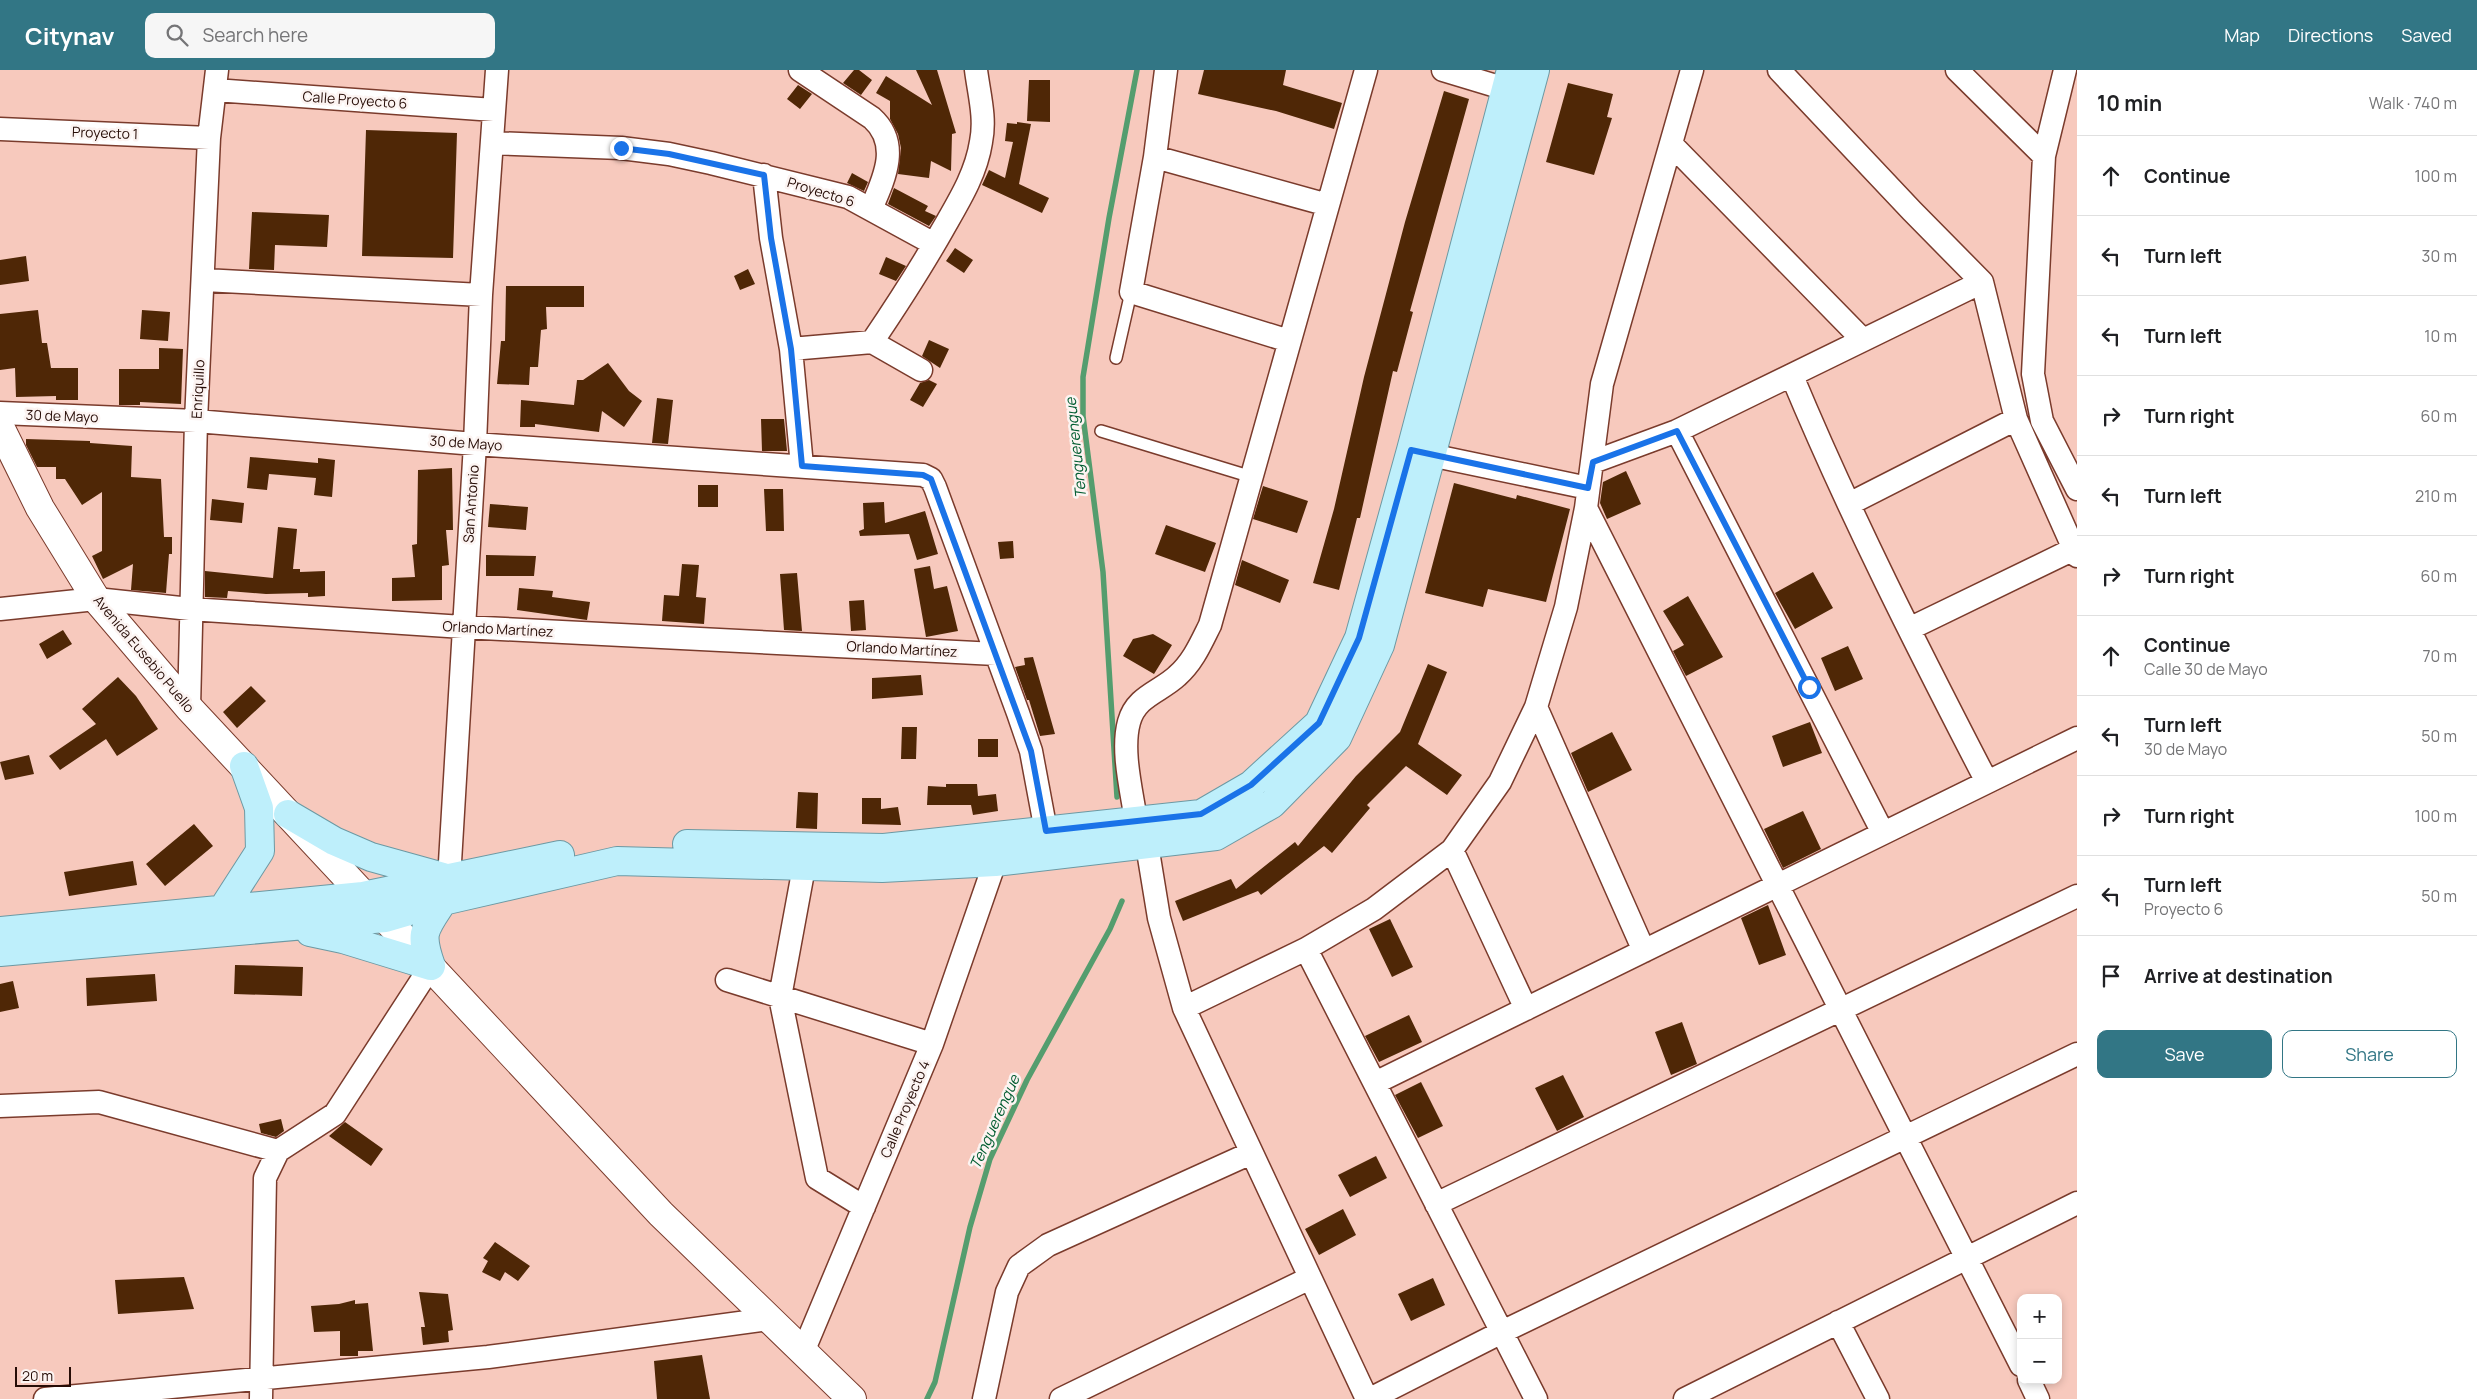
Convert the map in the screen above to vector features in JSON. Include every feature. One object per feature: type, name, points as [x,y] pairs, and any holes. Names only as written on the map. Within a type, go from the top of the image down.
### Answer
[{"type":"main road","points":[[0,931],[363,896],[446,890],[617,861],[882,868],[995,862],[1141,833],[1201,814],[1251,785],[1319,723],[1359,638],[1421,453],[1534,70]]},
{"type":"main road","points":[[1421,453],[1509,79]]},
{"type":"main road","name":"Avenida Eusebio Puello","points":[[0,427],[40,508],[96,599],[189,708],[661,1214],[852,1399]]},
{"type":"main road","points":[[222,910],[260,851],[259,808],[244,766]]},
{"type":"main road","points":[[288,814],[334,841],[446,890]]},
{"type":"main road","points":[[0,952],[385,918],[446,890],[617,843],[884,848],[1046,831],[1141,833]]},
{"type":"main road","points":[[431,966],[423,942],[426,927],[446,890]]},
{"type":"main road","points":[[282,926],[342,939],[431,966]]},
{"type":"street","name":"San Antonio","points":[[446,890],[497,70]]},
{"type":"street","points":[[800,70],[881,126],[889,148],[887,166],[883,182],[871,209]]},
{"type":"street","points":[[872,342],[934,244],[967,186],[976,163],[982,140],[983,113],[976,70]]},
{"type":"street","points":[[1166,70],[1155,156],[1130,292],[1289,341]]},
{"type":"street","points":[[1366,70],[1210,625],[1196,653],[1177,677],[1152,692],[1136,706],[1129,722],[1126,745],[1141,833],[1159,918],[1184,1008],[1310,1278],[1369,1399],[1502,1332],[2077,1054]]},
{"type":"street","points":[[1443,70],[1509,79]]},
{"type":"street","points":[[1184,1008],[1306,949],[1374,909],[1452,850],[1500,782],[1536,707],[1566,607],[1593,462],[1602,384],[1692,70]]},
{"type":"street","points":[[1779,70],[1845,142],[1982,282],[2016,419],[2075,552],[1909,629]]},
{"type":"street","points":[[1957,70],[2044,156]]},
{"type":"street","points":[[2064,70],[2044,156],[2033,374],[2042,422],[2077,489]]},
{"type":"street","name":"Calle Proyecto 6","points":[[216,80],[494,110]]},
{"type":"street","name":"Enriquillo","points":[[189,708],[196,422],[209,138],[216,80]]},
{"type":"street","name":"Proyecto 1","points":[[0,129],[209,138]]},
{"type":"street","name":"Proyecto 6","points":[[492,143],[621,148],[669,154],[764,175],[848,197],[934,244]]},
{"type":"street","points":[[1672,144],[1814,287],[1863,340]]},
{"type":"street","points":[[1155,156],[1328,205]]},
{"type":"street","points":[[764,175],[771,238],[791,349],[802,466]]},
{"type":"street","points":[[204,280],[482,294]]},
{"type":"street","points":[[1593,462],[1677,431],[1982,282]]},
{"type":"street","points":[[791,349],[872,342],[921,370]]},
{"type":"street","points":[[1792,376],[1849,504],[1909,629],[1987,782]]},
{"type":"street","name":"30 de Mayo","points":[[0,413],[196,422],[475,444],[923,475],[931,479],[996,654]]},
{"type":"street","points":[[1849,504],[2016,419]]},
{"type":"street","points":[[1677,431],[1884,833]]},
{"type":"street","points":[[1421,453],[1587,498],[1777,886],[1904,1139],[2017,1357]]},
{"type":"street","name":"Orlando Martínez","points":[[0,609],[96,599],[190,610],[463,627],[996,654]]},
{"type":"street","points":[[996,654],[1031,751],[1046,831]]},
{"type":"street","points":[[1536,707],[1644,951]]},
{"type":"street","points":[[1374,1083],[2077,738]]},
{"type":"street","points":[[1452,850],[1526,1009]]},
{"type":"street","name":"Calle Proyecto 4","points":[[803,1352],[932,1044],[995,862]]},
{"type":"street","points":[[804,867],[780,997],[817,1178],[864,1207]]},
{"type":"street","points":[[1436,1204],[2077,896]]},
{"type":"street","points":[[1306,949],[1536,1399]]},
{"type":"street","points":[[261,1390],[265,1178],[278,1151],[335,1114],[431,966]]},
{"type":"street","points":[[727,980],[932,1044]]},
{"type":"street","points":[[0,1106],[98,1102],[278,1151]]},
{"type":"street","points":[[984,1399],[1007,1292],[1020,1266],[1048,1245],[1251,1153]]},
{"type":"street","points":[[1685,1399],[1718,1392],[1838,1322],[2077,1203]]},
{"type":"street","points":[[1061,1399],[1310,1278]]},
{"type":"street","points":[[45,1399],[261,1390],[769,1319]]},
{"type":"street","points":[[1838,1322],[1878,1399]]},
{"type":"street","points":[[2031,1384],[2038,1399]]},
{"type":"lane","points":[[1116,358],[1130,292]]},
{"type":"lane","points":[[1101,431],[1252,477]]},
{"type":"building","points":[[854,70],[859,70],[872,80],[861,95],[843,83]]},
{"type":"building","points":[[916,70],[937,70],[956,133],[952,134],[951,171],[931,161],[929,178],[898,174],[901,148],[898,134],[890,119],[890,101],[876,93],[886,76],[932,105]]},
{"type":"building","points":[[1204,70],[1286,70],[1283,85],[1342,103],[1334,129],[1276,111],[1198,94]]},
{"type":"building","points":[[1029,80],[1050,80],[1050,122],[1027,121]]},
{"type":"building","points":[[1568,83],[1613,94],[1607,117],[1612,118],[1594,175],[1546,162]]},
{"type":"building","points":[[798,85],[812,94],[800,109],[787,99]]},
{"type":"building","points":[[1444,91],[1469,99],[1410,311],[1413,312],[1397,372],[1393,371],[1360,518],[1357,518],[1339,590],[1313,583],[1334,509],[1364,377],[1405,222]]},
{"type":"building","points":[[1017,122],[1031,124],[1019,184],[1049,198],[1042,213],[982,185],[989,170],[1005,178],[1013,142],[1005,141],[1007,123],[1017,124]]},
{"type":"building","points":[[366,130],[457,133],[453,258],[362,256]]},
{"type":"building","points":[[852,173],[868,182],[864,191],[847,183]]},
{"type":"building","points":[[894,188],[928,206],[925,211],[936,216],[929,226],[888,204]]},
{"type":"building","points":[[252,212],[329,215],[327,247],[275,245],[274,270],[249,269]]},
{"type":"building","points":[[955,248],[973,260],[964,273],[946,261]]},
{"type":"building","points":[[26,256],[29,281],[0,285],[0,260]]},
{"type":"building","points":[[886,257],[906,266],[896,281],[879,274]]},
{"type":"building","points":[[748,269],[755,284],[740,290],[734,276]]},
{"type":"building","points":[[506,286],[584,286],[584,307],[546,307],[547,329],[541,330],[538,367],[530,367],[529,385],[497,384],[501,341],[505,341]]},
{"type":"building","points":[[38,310],[42,343],[47,343],[51,368],[78,368],[78,400],[56,400],[56,396],[16,397],[15,368],[0,370],[0,314]]},
{"type":"building","points":[[142,310],[170,312],[168,341],[140,339]]},
{"type":"building","points":[[929,340],[949,349],[940,368],[922,356]]},
{"type":"building","points":[[159,348],[183,349],[181,404],[140,402],[140,405],[119,405],[119,369],[159,369]]},
{"type":"building","points":[[608,363],[629,391],[642,401],[624,427],[602,411],[599,432],[535,424],[535,427],[520,427],[521,400],[574,405],[577,380],[583,380]]},
{"type":"building","points":[[929,380],[937,384],[923,407],[910,400],[920,383]]},
{"type":"building","points":[[657,398],[673,400],[668,444],[652,443]]},
{"type":"building","points":[[761,419],[784,419],[787,451],[762,451]]},
{"type":"building","points":[[26,439],[90,441],[90,443],[132,446],[131,477],[161,479],[164,537],[172,537],[172,554],[169,554],[166,593],[131,590],[133,564],[103,579],[92,556],[102,551],[102,492],[82,505],[65,479],[56,479],[56,467],[37,467],[26,445]]},
{"type":"building","points":[[250,457],[318,463],[318,458],[335,460],[332,497],[314,495],[316,478],[269,474],[267,490],[247,488]]},
{"type":"building","points":[[452,468],[453,530],[446,530],[449,565],[442,566],[442,600],[392,601],[392,578],[415,577],[412,545],[417,544],[418,470]]},
{"type":"building","points":[[1626,471],[1641,504],[1607,519],[1600,503],[1603,482]]},
{"type":"building","points":[[1454,483],[1516,499],[1517,495],[1570,509],[1546,602],[1488,589],[1483,607],[1425,593]]},
{"type":"building","points":[[698,485],[718,485],[718,507],[698,507]]},
{"type":"building","points":[[1263,486],[1308,501],[1297,533],[1253,519]]},
{"type":"building","points":[[764,489],[783,489],[784,531],[766,531]]},
{"type":"building","points":[[212,499],[244,503],[242,523],[210,520]]},
{"type":"building","points":[[884,502],[885,523],[925,511],[938,554],[917,560],[909,534],[860,536],[859,531],[864,529],[863,503]]},
{"type":"building","points":[[490,504],[528,507],[526,530],[488,527]]},
{"type":"building","points":[[1166,525],[1216,543],[1205,572],[1155,554]]},
{"type":"building","points":[[278,527],[297,529],[293,569],[300,569],[300,572],[325,571],[325,596],[308,597],[308,593],[266,594],[228,591],[227,598],[205,597],[205,571],[273,578]]},
{"type":"building","points":[[1013,541],[1014,558],[1000,559],[998,542]]},
{"type":"building","points":[[486,555],[536,556],[534,576],[486,576]]},
{"type":"building","points":[[1242,560],[1289,580],[1280,603],[1235,585]]},
{"type":"building","points":[[682,564],[699,565],[696,597],[706,598],[704,624],[662,621],[664,595],[679,596]]},
{"type":"building","points":[[930,566],[934,589],[947,586],[958,631],[926,637],[914,569]]},
{"type":"building","points":[[1813,572],[1833,608],[1795,629],[1775,593]]},
{"type":"building","points":[[797,573],[802,631],[784,630],[780,574]]},
{"type":"building","points":[[519,588],[553,591],[552,597],[590,602],[587,620],[517,610]]},
{"type":"building","points":[[1688,596],[1723,657],[1686,676],[1673,651],[1684,645],[1663,611]]},
{"type":"building","points":[[864,600],[866,630],[851,631],[849,601]]},
{"type":"building","points":[[63,630],[72,644],[47,659],[39,644]]},
{"type":"building","points":[[1153,634],[1172,645],[1154,674],[1123,656],[1133,639]]},
{"type":"building","points":[[1848,646],[1863,679],[1835,691],[1821,658]]},
{"type":"building","points":[[1033,657],[1055,734],[1040,736],[1029,700],[1027,700],[1015,667],[1025,665],[1024,658]]},
{"type":"building","points":[[1428,664],[1447,672],[1418,744],[1462,775],[1447,795],[1406,766],[1367,805],[1370,808],[1332,853],[1324,846],[1261,895],[1258,891],[1183,921],[1175,901],[1231,879],[1236,889],[1295,842],[1298,846],[1356,776],[1400,732]]},
{"type":"building","points":[[921,675],[923,695],[872,699],[872,678]]},
{"type":"building","points":[[118,677],[136,696],[158,729],[117,756],[106,739],[60,770],[49,756],[96,724],[82,709]]},
{"type":"building","points":[[251,686],[266,701],[237,728],[223,712]]},
{"type":"building","points":[[1810,722],[1822,753],[1783,767],[1772,736]]},
{"type":"building","points":[[902,727],[917,727],[916,759],[901,759]]},
{"type":"building","points":[[1612,732],[1632,770],[1588,792],[1571,753]]},
{"type":"building","points":[[978,739],[998,739],[998,757],[978,757]]},
{"type":"building","points":[[29,755],[34,774],[5,780],[0,762]]},
{"type":"building","points":[[946,784],[977,784],[978,796],[996,794],[998,811],[973,815],[971,805],[927,805],[928,786],[946,787]]},
{"type":"building","points":[[798,792],[818,793],[817,829],[796,828]]},
{"type":"building","points":[[862,798],[881,798],[881,809],[898,807],[901,825],[862,824]]},
{"type":"building","points":[[1803,811],[1821,849],[1783,868],[1764,829]]},
{"type":"building","points":[[194,824],[213,846],[165,886],[146,864]]},
{"type":"building","points":[[133,861],[137,885],[69,896],[64,872]]},
{"type":"building","points":[[1768,905],[1786,955],[1759,965],[1741,918]]},
{"type":"building","points":[[1390,919],[1413,967],[1392,977],[1369,929]]},
{"type":"building","points":[[235,965],[303,967],[302,996],[234,994]]},
{"type":"building","points":[[155,974],[157,1001],[87,1006],[86,978]]},
{"type":"building","points":[[13,981],[19,1008],[0,1012],[0,984]]},
{"type":"building","points":[[1409,1015],[1422,1042],[1379,1062],[1365,1036]]},
{"type":"building","points":[[1682,1022],[1697,1064],[1671,1075],[1655,1032]]},
{"type":"building","points":[[1563,1075],[1584,1117],[1557,1131],[1535,1088]]},
{"type":"building","points":[[1421,1082],[1443,1126],[1418,1138],[1395,1095]]},
{"type":"building","points":[[281,1119],[284,1131],[276,1137],[261,1133],[259,1124]]},
{"type":"building","points":[[345,1122],[383,1149],[371,1166],[329,1136]]},
{"type":"building","points":[[1376,1156],[1387,1178],[1350,1197],[1338,1175]]},
{"type":"building","points":[[1343,1209],[1356,1235],[1319,1255],[1305,1229]]},
{"type":"building","points":[[495,1242],[530,1266],[518,1281],[505,1272],[500,1281],[482,1272],[488,1261],[483,1258]]},
{"type":"building","points":[[184,1277],[194,1309],[118,1314],[115,1280]]},
{"type":"building","points":[[1433,1278],[1445,1305],[1411,1321],[1398,1294]]},
{"type":"building","points":[[419,1292],[448,1294],[453,1330],[448,1331],[449,1342],[423,1345],[421,1327],[425,1327]]},
{"type":"building","points":[[355,1300],[355,1304],[368,1303],[373,1351],[358,1351],[358,1356],[340,1356],[340,1331],[314,1332],[311,1306],[339,1304]]},
{"type":"building","points":[[702,1355],[710,1399],[657,1399],[654,1361]]},
{"type":"waterway","name":"Tenguerengue","points":[[1117,797],[1103,572],[1083,416],[1083,377],[1109,218],[1137,70]]},
{"type":"waterway","name":"Tenguerengue","points":[[927,1399],[935,1382],[970,1227],[990,1159],[1027,1080],[1110,929],[1122,901]]},
{"type":"route","points":[[621,148],[669,154],[764,175],[771,238],[791,349],[802,466],[923,475],[931,479],[1008,684],[1031,751],[1046,831],[1201,814],[1251,785],[1319,723],[1359,638],[1411,450],[1431,456],[1588,488],[1593,462],[1677,431],[1725,528],[1809,687]]}]
